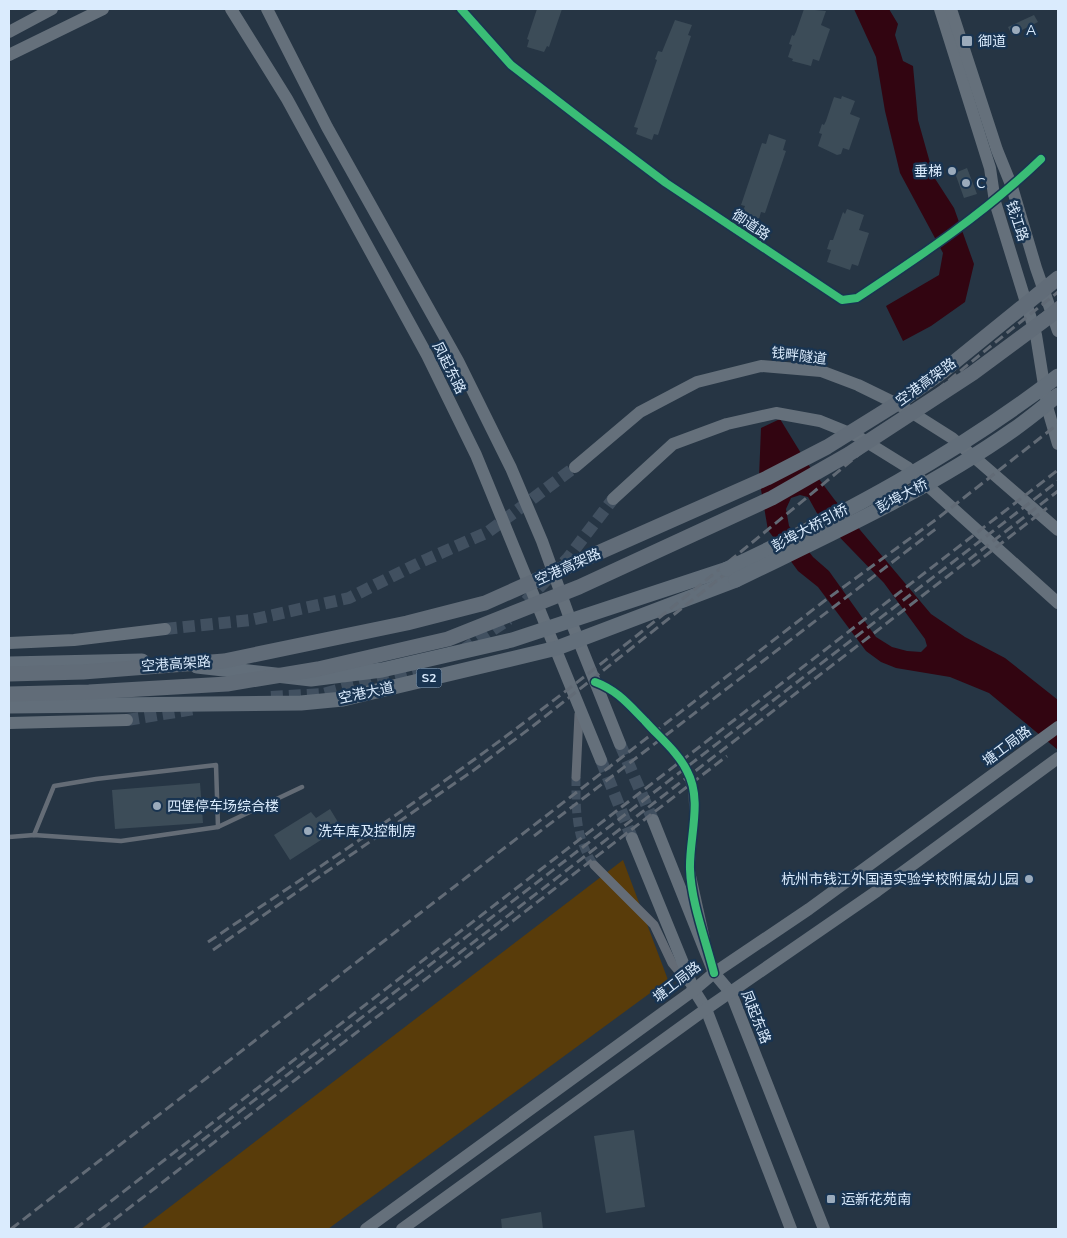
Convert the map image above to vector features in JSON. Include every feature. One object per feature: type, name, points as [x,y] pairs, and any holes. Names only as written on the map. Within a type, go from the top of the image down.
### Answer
[{"type":"highway","name":"空港高架路","points":[[9,674],[83,672],[224,661],[407,623],[485,603],[767,478],[827,447],[901,401],[942,372],[1058,278]]},
{"type":"highway","name":"空港高架路","points":[[9,694],[89,692],[227,684],[318,670],[448,639],[579,587],[772,498],[849,454],[973,373],[1058,310]]},
{"type":"main road","points":[[9,32],[52,9]]},
{"type":"main road","points":[[9,55],[103,9]]},
{"type":"main road","name":"凤起东路","points":[[231,9],[287,99],[426,355],[476,455],[549,627],[601,760]]},
{"type":"main road","name":"凤起东路","points":[[267,9],[327,127],[458,361],[511,468],[542,541],[570,619],[620,744]]},
{"type":"main road","name":"钱江路","points":[[940,9],[990,168],[995,202],[1036,335],[1048,410],[1058,444]]},
{"type":"main road","name":"钱江路","points":[[951,9],[997,150],[1012,187],[1036,268],[1058,331]]},
{"type":"main road","name":"钱畔隧道","points":[[575,467],[640,412],[697,382],[761,366],[821,371],[858,385],[903,407],[952,438],[1058,530]]},
{"type":"main road","name":"彭埠大桥引桥","points":[[732,574],[801,533],[940,457],[1020,406],[1058,376]]},
{"type":"main road","name":"彭埠大桥","points":[[732,574],[946,472],[1013,430],[1058,395]]},
{"type":"main road","points":[[613,499],[673,444],[727,424],[776,413],[820,421],[857,436],[907,467],[1058,603]]},
{"type":"main road","name":"空港大道","points":[[9,664],[138,661],[311,679],[382,670],[512,640],[570,619],[732,574]]},
{"type":"main road","name":"空港大道","points":[[9,706],[301,703],[343,699],[557,648],[732,574]]},
{"type":"main road","points":[[9,643],[74,640],[165,629]]},
{"type":"main road","points":[[9,723],[128,720]]},
{"type":"main road","name":"塘工局路","points":[[366,1229],[694,990],[714,973],[809,909],[1058,728]]},
{"type":"main road","points":[[402,1229],[706,1009],[877,890],[1057,759]]},
{"type":"main road","name":"凤起东路","points":[[653,820],[714,973],[731,993],[824,1229]]},
{"type":"main road","points":[[632,838],[694,990],[706,1009],[791,1229]]},
{"type":"street","name":"御道路","points":[[462,9],[511,65],[666,183],[842,300],[858,298],[935,246],[995,202],[1041,159]]},
{"type":"street","points":[[595,682],[609,687],[620,695],[648,724]]},
{"type":"street","points":[[576,777],[580,723],[578,699]]},
{"type":"street","points":[[693,792],[694,817],[690,869],[693,890],[714,973]]},
{"type":"street","points":[[594,865],[654,925],[672,963],[694,990]]},
{"type":"lane","points":[[34,835],[54,786],[96,778],[216,765],[218,827]]},
{"type":"lane","points":[[9,837],[34,835],[121,841],[218,827],[302,786]]},
{"type":"shaded area","points":[[854,9],[889,9],[898,24],[895,35],[903,61],[913,66],[918,120],[934,177],[954,208],[974,264],[965,302],[931,326],[903,341],[886,306],[939,275],[943,253],[900,173],[885,111],[876,57]]},
{"type":"shaded area","points":[[780,419],[807,463],[834,499],[931,614],[965,637],[1005,658],[1058,700],[1058,750],[989,693],[950,677],[896,668],[881,662],[866,651],[818,587],[798,571],[768,530],[759,478],[761,428]],"holes":[[[800,495],[808,497],[818,515],[884,583],[925,639],[927,646],[921,652],[892,647],[876,637],[829,571],[813,557],[789,526],[786,509],[791,498]]]},
{"type":"shaded area","points":[[623,860],[668,980],[328,1229],[141,1229]]},
{"type":"building","points":[[537,9],[562,9],[549,47],[547,46],[544,52],[527,47],[529,40],[527,39]]},
{"type":"building","points":[[804,9],[826,11],[821,25],[830,29],[819,61],[813,59],[811,66],[792,61],[793,59],[788,57],[792,45],[789,44],[792,35],[794,36],[796,32]]},
{"type":"building","points":[[1034,15],[1038,22],[1012,35],[1008,27]]},
{"type":"building","points":[[675,20],[692,25],[688,35],[691,36],[658,135],[654,134],[652,140],[636,134],[638,128],[634,127],[657,60],[655,59],[658,51],[662,52]]},
{"type":"building","points":[[842,96],[855,101],[850,114],[860,118],[849,150],[843,148],[841,154],[837,155],[818,146],[822,134],[819,133],[822,124],[824,125],[826,121],[834,97],[841,99]]},
{"type":"building","points":[[769,134],[786,140],[783,150],[786,151],[765,213],[761,212],[759,219],[742,213],[745,206],[741,205],[762,143],[766,144]]},
{"type":"building","name":"C","points":[[967,168],[977,194],[964,198],[955,173]]},
{"type":"building","points":[[847,209],[864,215],[859,230],[869,233],[858,266],[852,264],[850,270],[827,262],[831,250],[827,249],[830,240],[833,240],[843,212],[845,214]]},
{"type":"building","name":"四堡停车场综合楼","points":[[200,783],[203,823],[115,829],[112,790]]},
{"type":"building","name":"洗车库及控制房","points":[[330,809],[341,827],[290,860],[274,835],[311,812],[316,818]]},
{"type":"building","points":[[634,1130],[645,1207],[606,1213],[594,1136]]},
{"type":"building","points":[[541,1212],[543,1229],[502,1229],[501,1219]]},
{"type":"tunnel","points":[[165,629],[251,620],[349,598],[423,561],[488,532],[575,467]]},
{"type":"tunnel","points":[[526,601],[568,558],[613,499]]},
{"type":"tunnel","points":[[463,650],[509,619]]},
{"type":"tunnel","points":[[271,697],[323,694],[420,668]]},
{"type":"tunnel","points":[[127,720],[194,709]]},
{"type":"tunnel","points":[[648,724],[670,747],[681,762],[693,792]]},
{"type":"tunnel","points":[[620,744],[653,820]]},
{"type":"tunnel","points":[[601,760],[632,838]]},
{"type":"tunnel","points":[[576,777],[580,834],[583,845],[594,865]]},
{"type":"railway","points":[[208,942],[364,837],[517,728],[655,621],[1058,292]]},
{"type":"railway","points":[[991,355],[1058,302]]},
{"type":"railway","points":[[11,1229],[823,602],[938,518],[1058,424]]},
{"type":"railway","points":[[75,1229],[1058,470]]},
{"type":"railway","points":[[178,1159],[1058,481]]},
{"type":"railway","points":[[102,1229],[1058,491]]},
{"type":"railway","points":[[972,566],[1047,508]]},
{"type":"railway","points":[[534,836],[937,528]]},
{"type":"railway","points":[[213,950],[474,770],[533,726],[758,548]]},
{"type":"railway","points":[[453,967],[727,756]]},
{"type":"cycle path","points":[[461,9],[511,65],[585,122],[666,183],[842,300],[857,298],[929,249],[998,197],[1041,159]]},
{"type":"cycle path","points":[[595,682],[610,689],[645,721],[679,757],[692,782],[695,807],[690,857],[691,882],[696,908],[714,973]]},
{"type":"place","name":"A","points":[[1016,30]]},
{"type":"place","name":"御道","points":[[967,41]]},
{"type":"place","name":"垂梯","points":[[952,171]]},
{"type":"place","name":"C","points":[[966,183]]},
{"type":"place","name":"四堡停车场综合楼","points":[[157,806]]},
{"type":"place","name":"洗车库及控制房","points":[[308,831]]},
{"type":"place","name":"杭州市钱江外国语实验学校附属幼儿园","points":[[1029,879]]},
{"type":"place","name":"运新花苑南","points":[[831,1199]]}]
